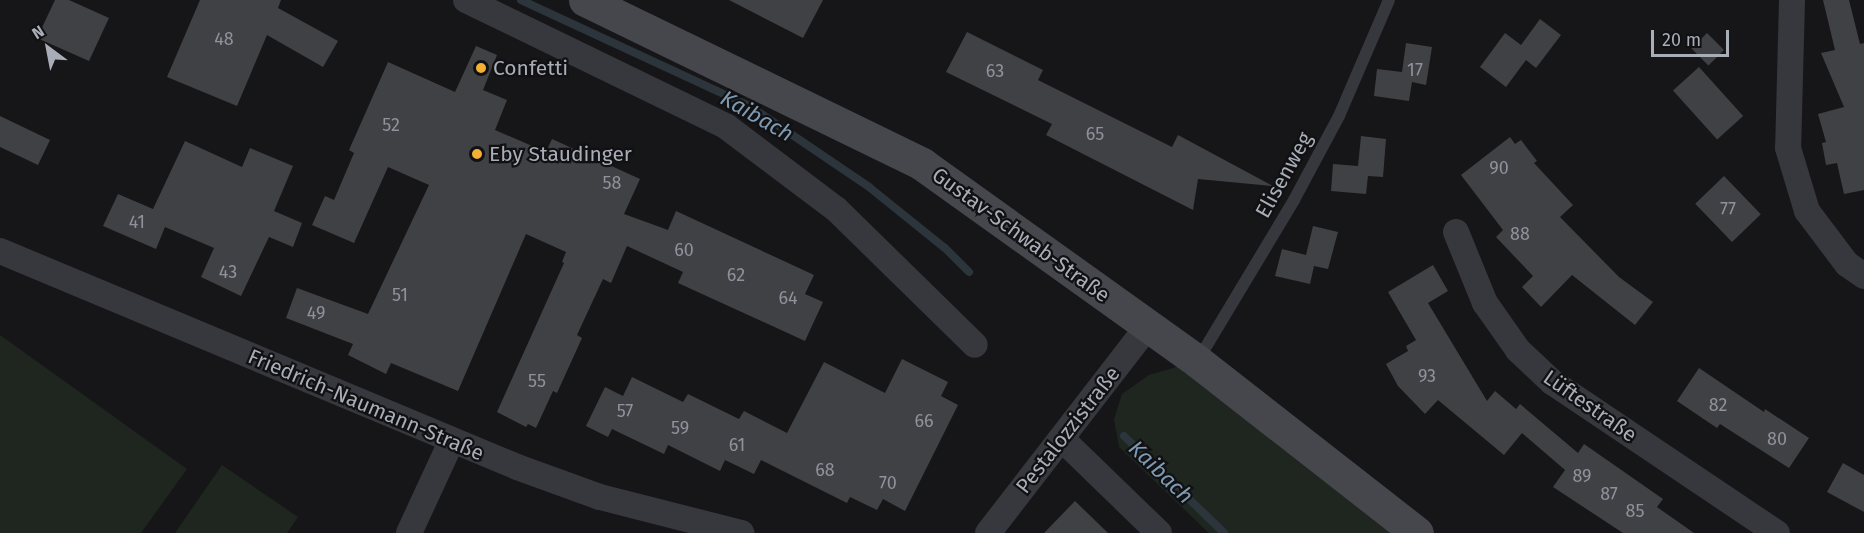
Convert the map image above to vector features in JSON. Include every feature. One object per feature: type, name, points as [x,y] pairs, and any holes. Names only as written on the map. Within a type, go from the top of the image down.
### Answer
[{"type":"street","points":[[465,0],[727,127],[836,209],[975,345]]},
{"type":"street","name":"Gustav-Schwab-Straße","points":[[585,0],[922,164],[1197,361],[1417,533]]},
{"type":"street","points":[[1792,0],[1788,148],[1807,210],[1847,264],[1864,276]]},
{"type":"street","name":"Lüftestraße","points":[[1456,232],[1485,303],[1518,350],[1552,382],[1777,533]]},
{"type":"street","name":"Friedrich-Naumann-Straße","points":[[0,250],[452,440],[600,497],[741,533]]},
{"type":"street","name":"Pestalozzistraße","points":[[988,533],[1148,326]]},
{"type":"street","points":[[1062,439],[1160,533]]},
{"type":"street","points":[[409,533],[452,440]]},
{"type":"lane","name":"Elisenweg","points":[[1197,361],[1294,200],[1339,116],[1389,0]]},
{"type":"shaded area","points":[[0,335],[187,469],[141,533],[0,533]]},
{"type":"shaded area","points":[[1180,366],[1395,533],[1209,533],[1119,447],[1114,419],[1122,394],[1149,375]]},
{"type":"shaded area","points":[[222,465],[298,517],[287,533],[175,533]]},
{"type":"building","points":[[55,0],[69,0],[109,18],[89,61],[37,38]]},
{"type":"building","points":[[200,0],[281,0],[278,8],[338,41],[323,67],[267,35],[237,106],[167,77]]},
{"type":"building","points":[[729,0],[823,0],[803,38]]},
{"type":"building","points":[[1823,0],[1849,0],[1860,44],[1864,43],[1864,190],[1844,194],[1837,163],[1826,165],[1822,143],[1826,142],[1818,114],[1844,107],[1821,53],[1835,50]]},
{"type":"building","points":[[1540,19],[1561,35],[1536,68],[1526,60],[1506,87],[1480,67],[1505,33],[1521,45]]},
{"type":"building","points":[[967,32],[1043,70],[1038,80],[1172,147],[1178,135],[1273,186],[1198,179],[1193,210],[1046,135],[1052,124],[946,72]]},
{"type":"building","points":[[1707,33],[1724,50],[1708,66],[1691,49]]},
{"type":"building","points":[[1406,43],[1432,47],[1426,85],[1412,82],[1409,101],[1374,96],[1377,69],[1402,72]]},
{"type":"building","points":[[476,46],[497,55],[483,90],[507,100],[495,130],[546,152],[552,139],[640,179],[624,214],[668,230],[676,211],[814,275],[805,294],[823,302],[805,341],[678,283],[683,272],[627,246],[611,283],[603,279],[577,335],[582,338],[557,393],[553,391],[536,428],[528,424],[526,427],[497,412],[564,263],[562,262],[566,252],[526,234],[458,391],[391,363],[386,374],[348,355],[353,344],[286,318],[297,288],[368,314],[429,185],[388,167],[354,243],[312,225],[325,196],[334,200],[354,153],[349,150],[388,62],[455,92]]},
{"type":"building","points":[[1699,67],[1743,116],[1717,139],[1673,90]]},
{"type":"building","points":[[0,116],[50,140],[38,165],[0,147]]},
{"type":"building","points":[[1361,136],[1386,139],[1383,177],[1368,176],[1366,194],[1331,191],[1333,164],[1358,166]]},
{"type":"building","points":[[1510,137],[1515,144],[1521,140],[1537,161],[1534,163],[1573,205],[1560,217],[1619,277],[1653,302],[1635,325],[1572,275],[1541,307],[1522,287],[1533,276],[1496,237],[1503,230],[1461,175]]},
{"type":"building","points":[[185,141],[242,167],[250,148],[293,166],[274,211],[302,223],[293,247],[269,237],[241,296],[201,277],[214,248],[165,227],[156,249],[103,226],[118,194],[153,209]]},
{"type":"building","points":[[1724,176],[1761,214],[1732,242],[1695,204]]},
{"type":"building","points":[[1313,226],[1338,232],[1328,269],[1314,266],[1310,284],[1275,276],[1282,249],[1306,255]]},
{"type":"building","points":[[1433,265],[1448,291],[1428,303],[1487,401],[1495,391],[1516,409],[1520,404],[1578,453],[1584,444],[1663,499],[1657,507],[1694,533],[1623,533],[1553,487],[1565,470],[1522,433],[1504,455],[1438,400],[1425,414],[1398,386],[1386,364],[1408,351],[1406,346],[1416,340],[1388,292]]},
{"type":"building","points":[[902,359],[948,382],[941,396],[958,405],[905,511],[883,499],[877,510],[850,497],[847,503],[761,460],[754,474],[725,460],[720,471],[668,445],[664,454],[612,429],[608,437],[586,426],[605,387],[623,396],[632,377],[683,402],[688,394],[739,419],[744,411],[787,433],[824,362],[885,393]]},
{"type":"building","points":[[1699,368],[1764,412],[1765,409],[1809,438],[1789,468],[1720,424],[1717,428],[1677,401]]},
{"type":"building","points":[[1843,463],[1864,475],[1864,512],[1827,492]]},
{"type":"building","points":[[1075,501],[1108,533],[1044,533]]},
{"type":"waterway","name":"Kaibach","points":[[521,0],[751,107],[869,187],[945,248],[969,272]]},
{"type":"waterway","name":"Kaibach","points":[[1124,436],[1224,533]]},
{"type":"place","name":"Confetti","points":[[481,68]]},
{"type":"place","name":"Eby Staudinger","points":[[477,154]]}]
